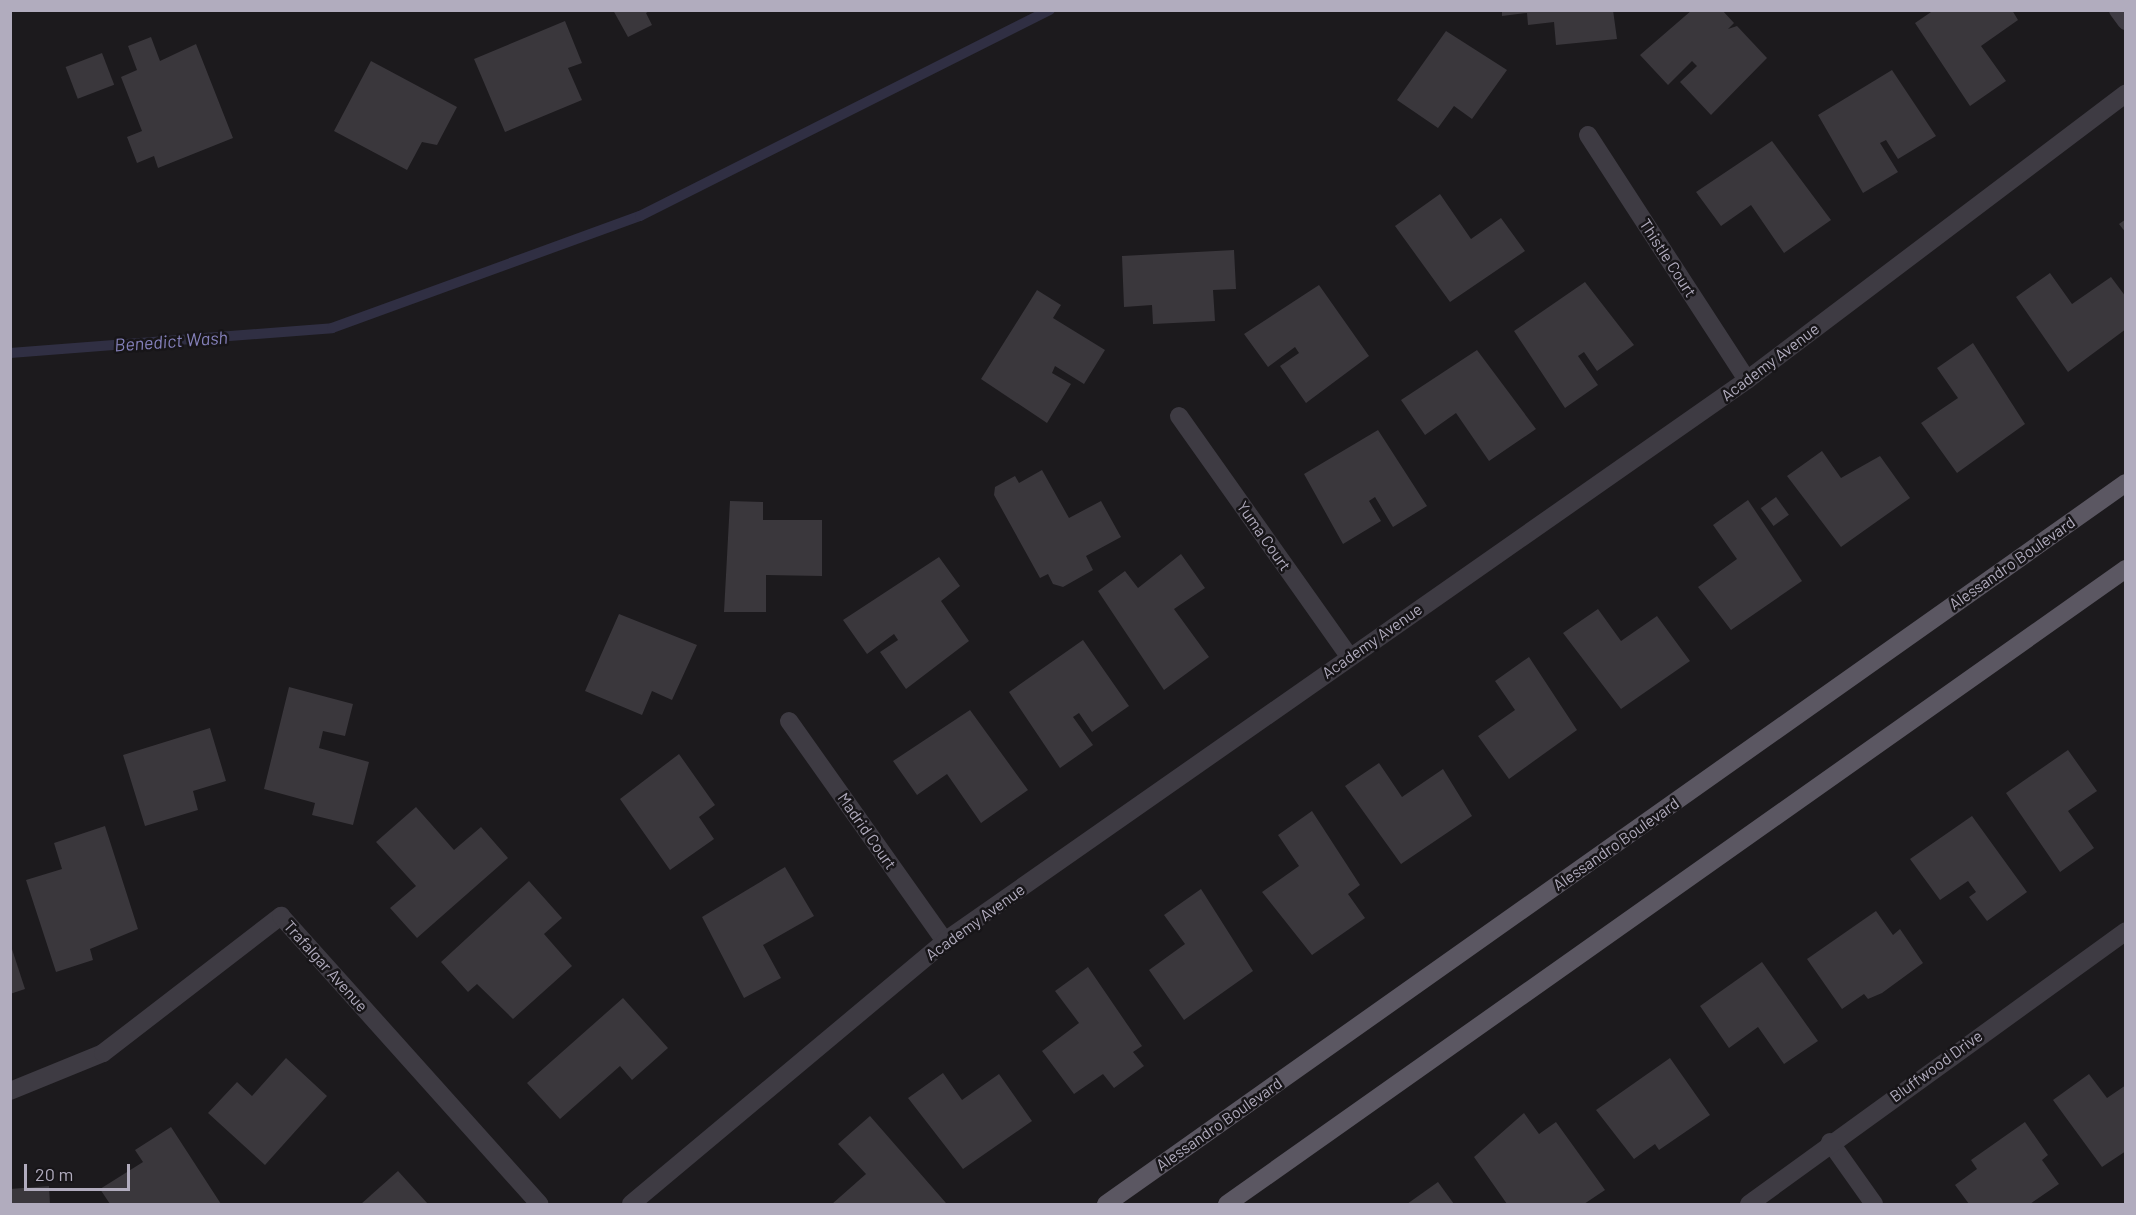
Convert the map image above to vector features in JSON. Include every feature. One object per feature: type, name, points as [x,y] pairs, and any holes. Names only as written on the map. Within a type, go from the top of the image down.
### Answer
[{"type":"main road","name":"Alessandro Boulevard","points":[[1106,1204],[2126,483]]},
{"type":"main road","points":[[1227,1204],[2126,569]]},
{"type":"street","points":[[2118,10],[2126,21]]},
{"type":"street","name":"Academy Avenue","points":[[631,1204],[945,941],[1349,656],[1747,380],[2126,93]]},
{"type":"street","name":"Thistle Court","points":[[1588,135],[1747,380]]},
{"type":"street","name":"Yuma Court","points":[[1179,416],[1349,656]]},
{"type":"street","name":"Madrid Court","points":[[789,721],[945,941]]},
{"type":"street","name":"Trafalgar Avenue","points":[[10,1090],[103,1053],[281,916],[539,1204]]},
{"type":"street","name":"Bluffwood Drive","points":[[1749,1204],[1830,1142],[2126,930]]},
{"type":"street","points":[[1830,1142],[1874,1204]]},
{"type":"building","points":[[613,10],[651,10],[646,13],[652,25],[628,37]]},
{"type":"building","points":[[1502,10],[1613,10],[1617,39],[1556,45],[1554,22],[1528,25],[1527,13],[1502,16]]},
{"type":"building","points":[[1692,10],[1722,10],[1734,23],[1728,29],[1737,26],[1767,58],[1711,115],[1680,82],[1697,66],[1692,61],[1668,85],[1640,55]]},
{"type":"building","points":[[1934,10],[2012,10],[2018,20],[1981,46],[2006,81],[1970,106],[1915,23]]},
{"type":"building","points":[[565,21],[582,63],[568,68],[582,100],[505,132],[474,59]]},
{"type":"building","points":[[1446,31],[1507,70],[1472,119],[1454,106],[1438,128],[1397,100]]},
{"type":"building","points":[[151,37],[160,61],[196,44],[233,138],[158,168],[154,156],[137,163],[127,137],[142,131],[121,77],[137,70],[128,46]]},
{"type":"building","points":[[102,53],[114,85],[78,99],[66,67]]},
{"type":"building","points":[[371,61],[457,107],[437,145],[422,142],[407,170],[334,131]]},
{"type":"building","points":[[1892,70],[1936,136],[1898,159],[1886,140],[1880,143],[1898,172],[1863,193],[1818,115]]},
{"type":"building","points":[[1772,141],[1831,220],[1784,253],[1751,205],[1721,226],[1696,192]]},
{"type":"building","points":[[1440,194],[1471,239],[1501,218],[1525,251],[1450,302],[1395,226]]},
{"type":"building","points":[[2126,219],[2126,233],[2119,224]]},
{"type":"building","points":[[1234,250],[1236,289],[1213,290],[1215,321],[1153,324],[1152,305],[1124,307],[1122,256]]},
{"type":"building","points":[[2050,273],[2072,304],[2111,277],[2126,297],[2126,329],[2068,372],[2016,297]]},
{"type":"building","points":[[1585,282],[1634,345],[1597,371],[1584,352],[1578,356],[1598,385],[1565,408],[1514,331]]},
{"type":"building","points":[[1319,285],[1369,356],[1306,403],[1280,366],[1299,353],[1295,347],[1268,367],[1244,334]]},
{"type":"building","points":[[1037,290],[1061,305],[1053,318],[1105,350],[1084,384],[1055,366],[1052,373],[1071,384],[1047,423],[981,379]]},
{"type":"building","points":[[1973,343],[2025,424],[1957,473],[1921,423],[1958,398],[1937,368]]},
{"type":"building","points":[[1477,350],[1536,429],[1489,461],[1456,413],[1425,435],[1401,400]]},
{"type":"building","points":[[1378,430],[1427,506],[1393,527],[1375,497],[1369,501],[1381,521],[1343,544],[1304,474]]},
{"type":"building","points":[[1822,451],[1841,478],[1880,456],[1910,498],[1841,547],[1787,476]]},
{"type":"building","points":[[1042,470],[1069,518],[1101,501],[1121,537],[1086,556],[1093,570],[1063,587],[1053,584],[1048,574],[1040,578],[994,495],[995,487],[1015,476],[1019,483]]},
{"type":"building","points":[[1776,497],[1789,515],[1774,526],[1761,508]]},
{"type":"building","points":[[1748,500],[1802,581],[1731,630],[1698,587],[1737,559],[1713,525]]},
{"type":"building","points":[[730,501],[763,502],[763,520],[822,520],[822,576],[766,575],[766,612],[724,612]]},
{"type":"building","points":[[1181,554],[1205,588],[1174,609],[1209,657],[1164,690],[1098,591],[1125,571],[1138,588]]},
{"type":"building","points":[[939,557],[960,586],[941,601],[969,641],[906,689],[880,652],[898,640],[894,634],[867,654],[843,620]]},
{"type":"building","points":[[1598,609],[1621,641],[1657,616],[1690,661],[1621,709],[1563,633]]},
{"type":"building","points":[[619,614],[697,645],[672,700],[652,691],[642,715],[585,691]]},
{"type":"building","points":[[1083,640],[1129,706],[1092,732],[1079,713],[1073,717],[1093,745],[1060,768],[1009,692]]},
{"type":"building","points":[[1529,657],[1577,730],[1509,779],[1478,736],[1515,710],[1495,681]]},
{"type":"building","points":[[289,687],[353,704],[345,736],[323,731],[319,748],[369,762],[353,825],[312,815],[315,803],[264,789]]},
{"type":"building","points":[[970,710],[1028,790],[981,823],[947,774],[917,795],[893,761]]},
{"type":"building","points":[[210,728],[226,781],[193,791],[198,810],[145,826],[123,755]]},
{"type":"building","points":[[2068,750],[2097,791],[2068,811],[2094,848],[2060,872],[2006,793]]},
{"type":"building","points":[[679,754],[715,805],[699,817],[714,839],[670,870],[620,799]]},
{"type":"building","points":[[1379,763],[1402,797],[1443,769],[1472,816],[1401,864],[1345,786]]},
{"type":"building","points":[[416,807],[454,850],[481,827],[508,858],[417,938],[390,908],[416,886],[376,842]]},
{"type":"building","points":[[1312,811],[1360,885],[1348,894],[1365,918],[1312,955],[1262,892],[1299,866],[1278,835]]},
{"type":"building","points":[[1972,816],[2027,892],[1987,921],[1969,897],[1976,892],[1968,881],[1940,900],[1910,859]]},
{"type":"building","points":[[105,826],[138,929],[90,949],[93,960],[56,972],[26,880],[62,869],[54,843]]},
{"type":"building","points":[[785,867],[814,916],[763,945],[781,978],[744,998],[702,917]]},
{"type":"building","points":[[529,881],[562,918],[544,934],[572,966],[513,1019],[477,984],[468,992],[441,962]]},
{"type":"building","points":[[1201,889],[1253,971],[1184,1020],[1149,970],[1185,944],[1164,915]]},
{"type":"building","points":[[1876,911],[1893,935],[1900,929],[1923,963],[1882,993],[1868,999],[1864,994],[1842,1009],[1807,959]]},
{"type":"building","points":[[10,947],[25,989],[10,994]]},
{"type":"building","points":[[1762,962],[1818,1041],[1784,1064],[1758,1027],[1729,1048],[1700,1006]]},
{"type":"building","points":[[1088,967],[1142,1046],[1133,1052],[1144,1066],[1114,1088],[1103,1074],[1074,1094],[1042,1051],[1079,1023],[1055,991]]},
{"type":"building","points":[[623,998],[668,1048],[632,1080],[620,1066],[560,1119],[527,1083]]},
{"type":"building","points":[[286,1058],[327,1096],[265,1165],[208,1113],[237,1082],[252,1096]]},
{"type":"building","points":[[1670,1058],[1710,1115],[1659,1150],[1655,1144],[1634,1159],[1596,1110]]},
{"type":"building","points":[[943,1073],[962,1100],[999,1074],[1032,1121],[963,1169],[908,1098]]},
{"type":"building","points":[[2089,1074],[2107,1098],[2126,1085],[2126,1151],[2102,1167],[2053,1100]]},
{"type":"building","points":[[1524,1113],[1539,1134],[1556,1122],[1605,1190],[1584,1204],[1507,1204],[1474,1157]]},
{"type":"building","points":[[870,1116],[945,1204],[832,1204],[866,1174],[838,1144]]},
{"type":"building","points":[[2025,1122],[2048,1155],[2042,1160],[2059,1184],[2030,1204],[1969,1204],[1955,1185],[1977,1169],[1971,1160]]},
{"type":"building","points":[[171,1127],[221,1204],[110,1204],[100,1189],[143,1162],[135,1150]]},
{"type":"building","points":[[398,1171],[428,1204],[361,1204]]},
{"type":"building","points":[[1438,1182],[1454,1204],[1407,1204]]},
{"type":"building","points":[[49,1186],[50,1204],[10,1204],[10,1189]]},
{"type":"waterway","name":"Benedict Wash","points":[[10,353],[332,328],[640,216],[1050,10]]}]
